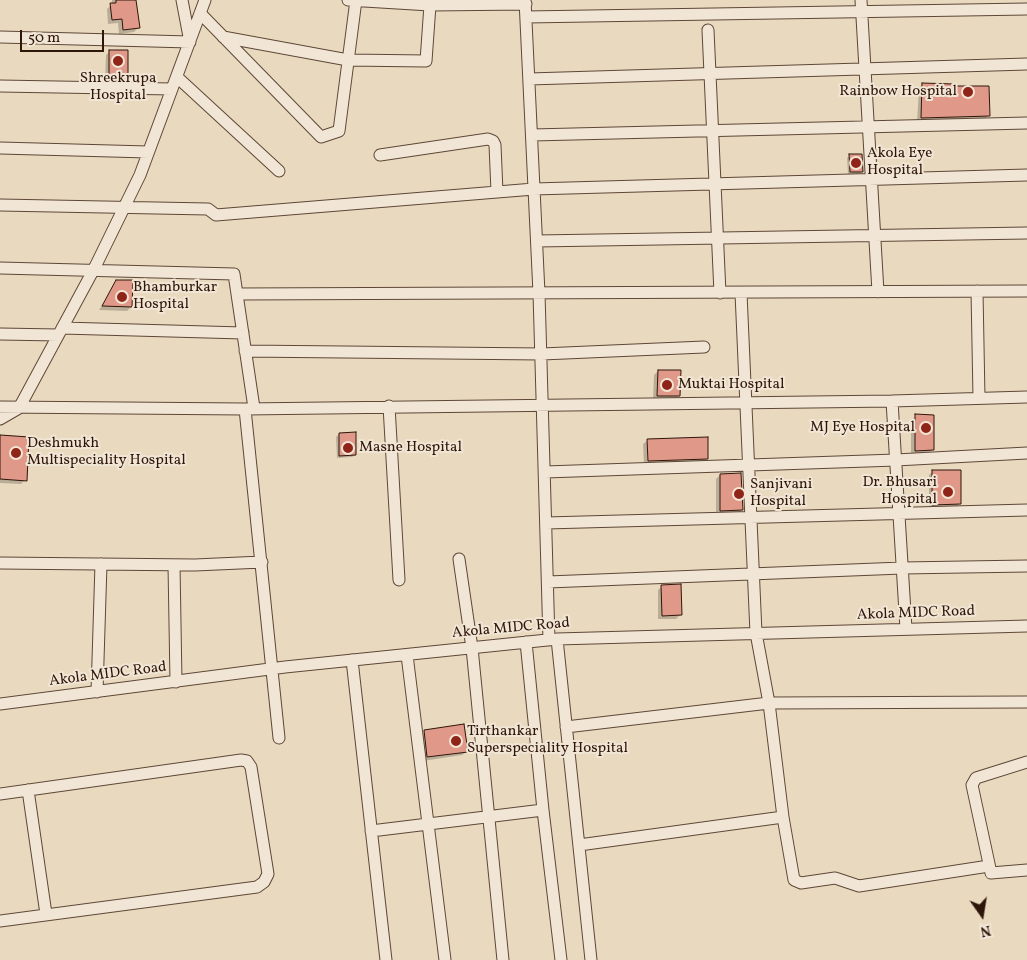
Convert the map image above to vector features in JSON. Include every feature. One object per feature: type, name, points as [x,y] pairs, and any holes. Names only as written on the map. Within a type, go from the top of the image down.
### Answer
[{"type":"street","points":[[182,0],[190,42]]},
{"type":"street","points":[[0,419],[19,408],[94,269],[148,152],[205,0]]},
{"type":"street","points":[[200,13],[321,137],[339,132],[353,0],[430,4],[525,2],[542,354],[548,582],[553,639],[566,726],[591,960]]},
{"type":"street","points":[[861,0],[878,292]]},
{"type":"street","points":[[223,37],[348,60],[426,61],[430,4]]},
{"type":"street","points":[[526,17],[1027,9]]},
{"type":"street","points":[[708,30],[720,293]]},
{"type":"street","points":[[0,36],[190,42]]},
{"type":"street","points":[[529,79],[1027,64]]},
{"type":"street","points":[[177,76],[279,170]]},
{"type":"street","points":[[0,86],[172,89]]},
{"type":"street","points":[[532,135],[1027,123]]},
{"type":"street","points":[[380,156],[488,139],[493,141],[495,145],[497,192]]},
{"type":"street","points":[[0,148],[148,152]]},
{"type":"street","points":[[0,205],[208,209],[216,216],[534,189],[1027,175]]},
{"type":"street","points":[[537,241],[1027,233]]},
{"type":"street","points":[[0,268],[234,274],[246,351],[262,562],[279,738]]},
{"type":"street","points":[[977,291],[979,398]]},
{"type":"street","points":[[237,294],[1027,291]]},
{"type":"street","points":[[741,293],[756,633],[769,703],[791,875],[797,882],[835,878],[859,886],[989,866]]},
{"type":"street","points":[[0,334],[60,331],[243,333]]},
{"type":"street","points":[[246,351],[542,354],[704,347]]},
{"type":"street","points":[[0,407],[250,408],[892,401],[1027,397]]},
{"type":"street","points":[[892,401],[906,629]]},
{"type":"street","points":[[389,406],[399,580]]},
{"type":"street","points":[[545,472],[748,466],[1027,453]]},
{"type":"street","points":[[546,523],[751,519],[1027,510]]},
{"type":"street","points":[[459,559],[472,648],[503,960]]},
{"type":"street","points":[[0,563],[174,565],[262,562]]},
{"type":"street","points":[[96,692],[101,564]]},
{"type":"street","points":[[174,565],[176,682]]},
{"type":"street","points":[[548,582],[902,568],[1027,566]]},
{"type":"street","name":"Akola MIDC Road","points":[[0,704],[352,660],[553,639],[1027,626]]},
{"type":"street","points":[[526,642],[560,960]]},
{"type":"street","points":[[406,655],[445,960]]},
{"type":"street","points":[[352,660],[386,960]]},
{"type":"street","points":[[566,726],[769,703],[1027,702]]},
{"type":"street","points":[[0,794],[241,760],[247,761],[251,767],[268,862],[268,874],[264,882],[257,887],[0,920]]},
{"type":"street","points":[[1027,762],[976,778],[972,782],[989,866],[993,874],[1027,870]]},
{"type":"street","points":[[28,790],[46,914]]},
{"type":"street","points":[[371,831],[543,810]]},
{"type":"street","points":[[579,845],[783,817]]},
{"type":"building","points":[[116,0],[136,0],[140,28],[123,30],[122,19],[112,20],[110,3],[116,3]]},
{"type":"building","points":[[109,50],[128,50],[128,81],[109,80]]},
{"type":"building","points":[[922,83],[954,84],[954,86],[989,86],[990,116],[921,118]]},
{"type":"building","points":[[849,154],[862,154],[863,172],[850,172]]},
{"type":"building","points":[[116,280],[133,280],[132,307],[102,306]]},
{"type":"building","points":[[658,370],[681,370],[680,396],[657,396]]},
{"type":"building","points":[[915,414],[934,415],[934,450],[915,451]]},
{"type":"building","points":[[356,432],[356,455],[339,456],[339,433]]},
{"type":"building","points":[[0,435],[29,437],[27,481],[0,479]]},
{"type":"building","points":[[708,437],[708,459],[648,461],[647,439]]},
{"type":"building","points":[[932,470],[961,470],[961,504],[932,505]]},
{"type":"building","points":[[741,473],[743,510],[720,511],[720,474]]},
{"type":"building","points":[[681,584],[682,615],[662,616],[661,585]]},
{"type":"building","points":[[464,724],[468,752],[427,757],[424,730]]},
{"type":"place","name":"Shreekrupa Hospital","points":[[118,61]]},
{"type":"place","name":"Rainbow Hospital","points":[[968,92]]},
{"type":"place","name":"Akola Eye Hospital","points":[[856,163]]},
{"type":"place","name":"Bhamburkar Hospital","points":[[122,297]]},
{"type":"place","name":"Muktai Hospital","points":[[667,385]]},
{"type":"place","name":"MJ Eye Hospital","points":[[926,428]]},
{"type":"place","name":"Masne Hospital","points":[[348,448]]},
{"type":"place","name":"Deshmukh Multispeciality Hospital","points":[[16,453]]},
{"type":"place","name":"Dr. Bhusari Hospital","points":[[948,492]]},
{"type":"place","name":"Sanjivani Hospital","points":[[739,494]]},
{"type":"place","name":"Tirthankar Superspeciality Hospital","points":[[456,741]]}]
